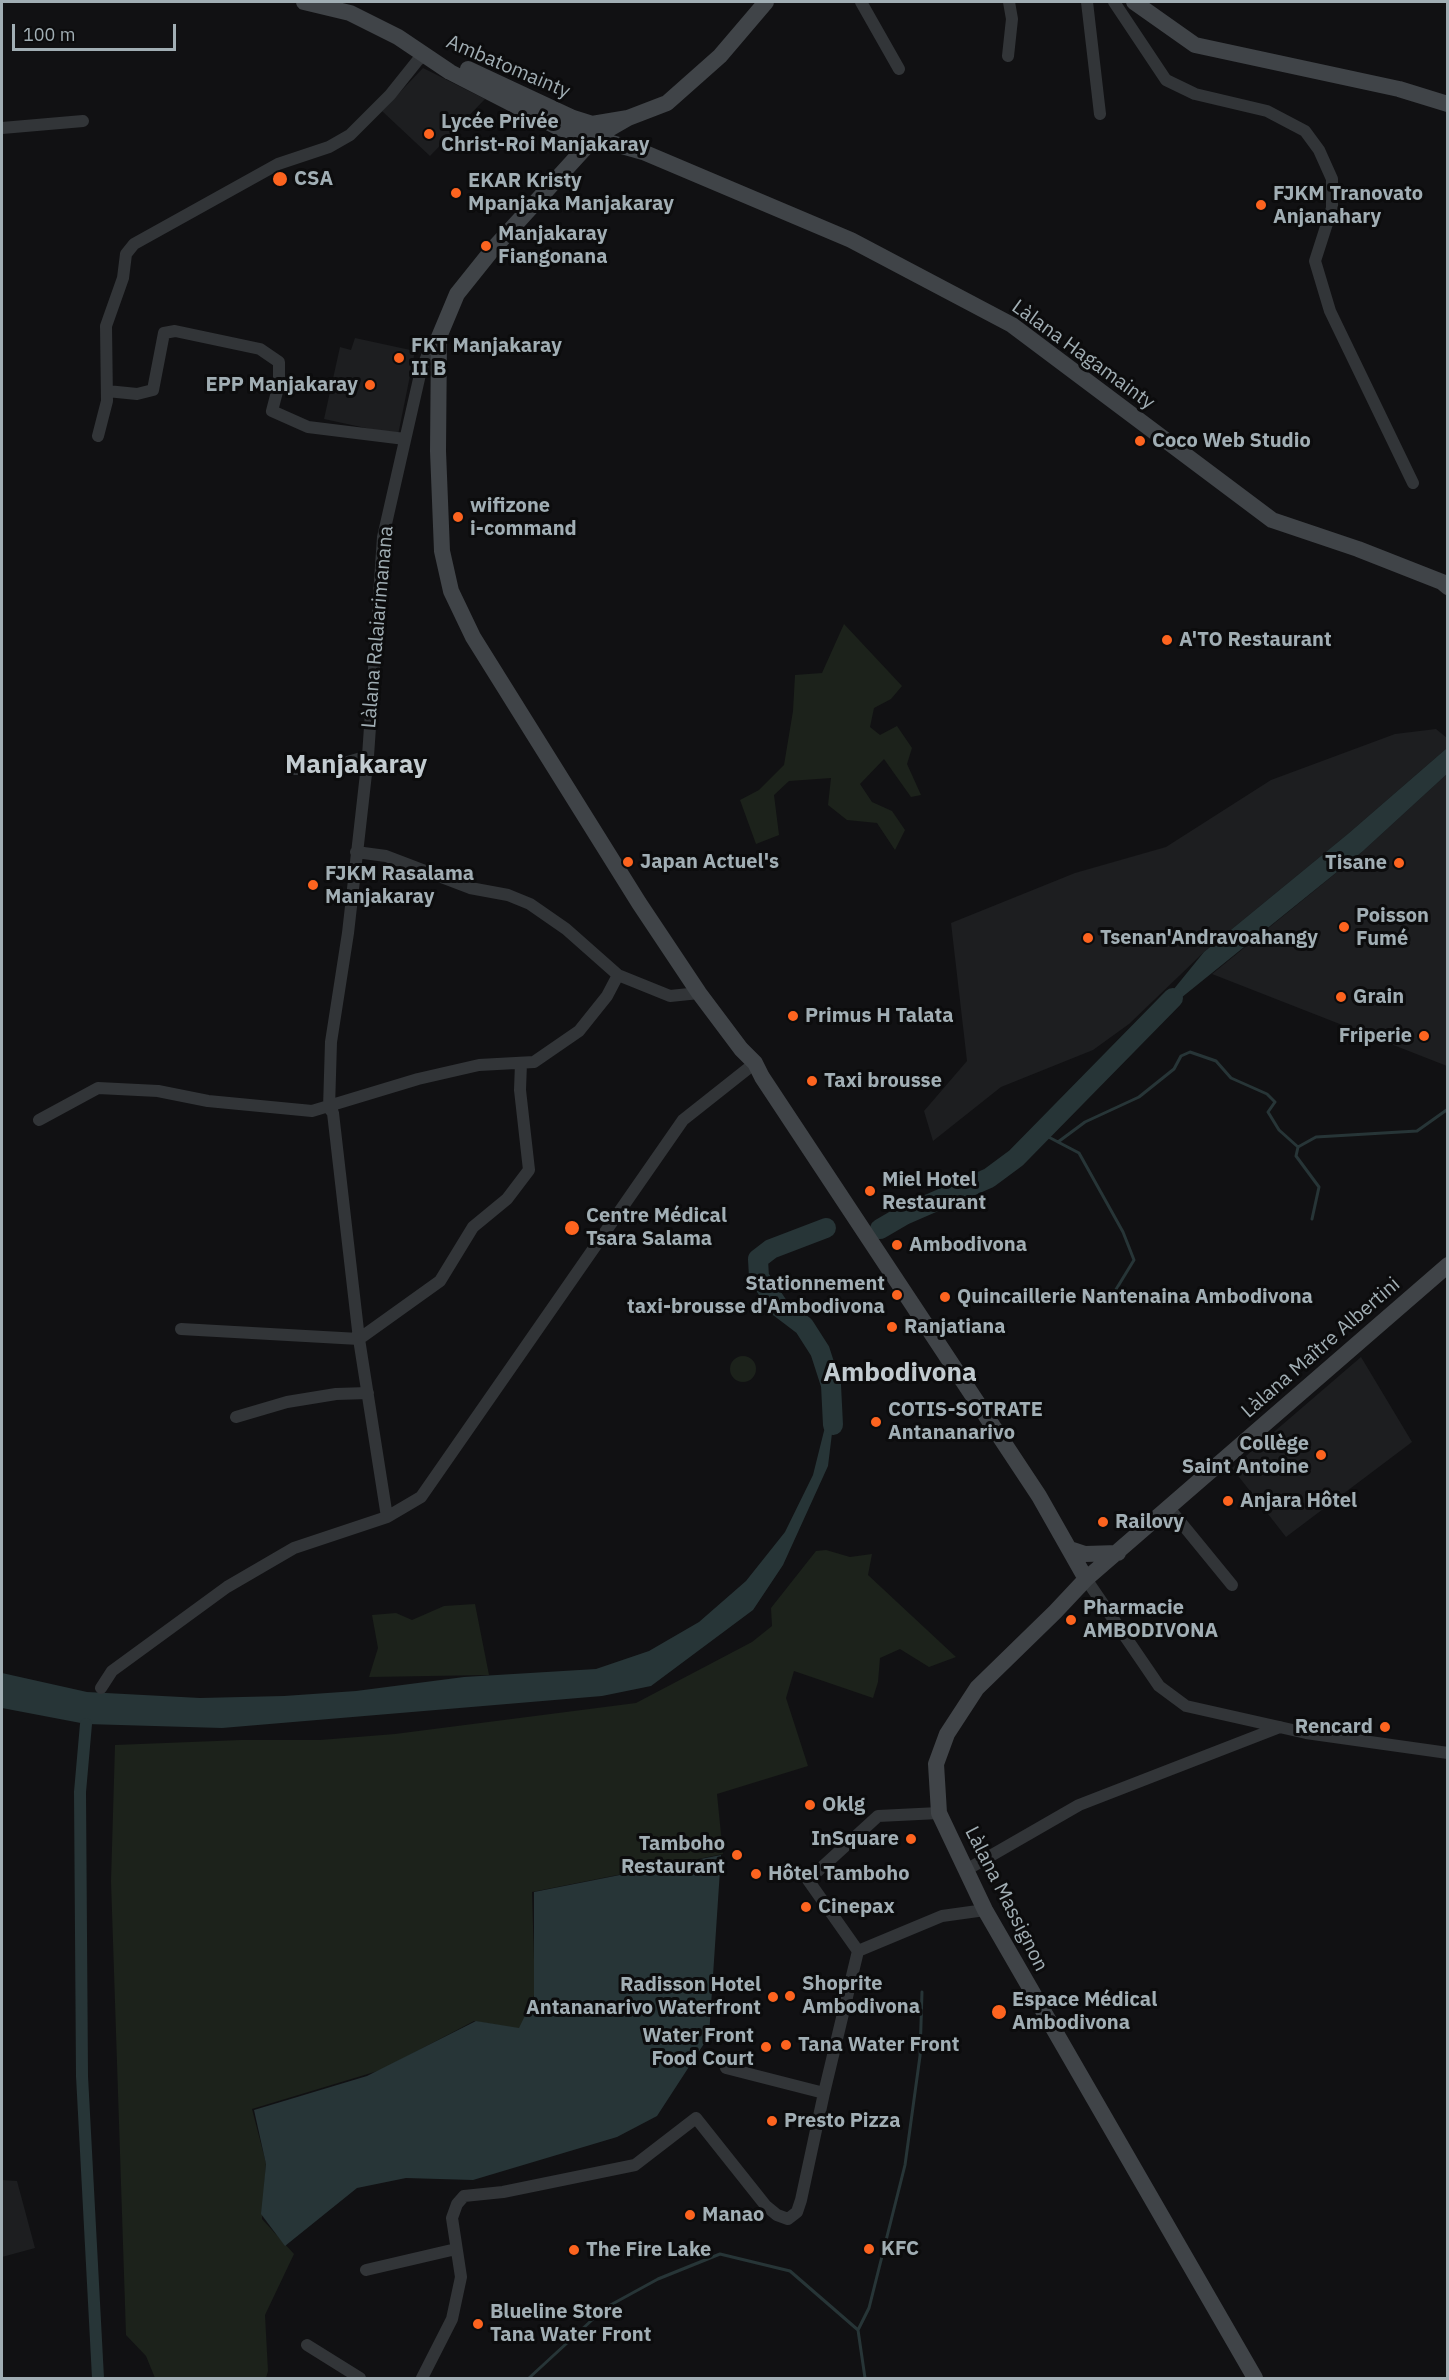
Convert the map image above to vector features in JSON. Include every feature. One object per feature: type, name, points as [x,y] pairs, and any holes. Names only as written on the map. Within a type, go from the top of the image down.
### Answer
[{"type":"main road","name":"Ambatomainty","points":[[304,2],[350,13],[398,37],[450,72],[560,128],[589,135]]},
{"type":"main road","points":[[561,172],[589,135],[667,103],[720,56],[766,2]]},
{"type":"main road","points":[[1134,2],[1196,45],[1399,89],[1448,104]]},
{"type":"main road","name":"Ambatomainty","points":[[425,55],[452,62],[573,118]]},
{"type":"main road","points":[[643,152],[630,142],[628,135],[629,129],[645,112]]},
{"type":"main road","points":[[573,118],[592,124],[628,118]]},
{"type":"main road","points":[[573,118],[589,135]]},
{"type":"main road","points":[[560,128],[573,139],[575,146],[561,172]]},
{"type":"main road","name":"Làlana Hagamainty","points":[[589,135],[643,152],[851,240],[1012,325],[1272,519],[1358,549],[1442,582],[1448,587]]},
{"type":"main road","points":[[616,142],[590,144],[561,172],[457,294],[439,337],[438,451],[442,551],[451,591],[473,637],[699,993],[741,1048],[926,1336],[1040,1496],[1054,1525],[1086,1579]]},
{"type":"main road","name":"Làlana Maître Albertini","points":[[1086,1579],[1119,1553],[1448,1265]]},
{"type":"main road","points":[[1070,1550],[1085,1554],[1119,1553]]},
{"type":"main road","name":"Làlana Massignon","points":[[1086,1579],[977,1688],[961,1708],[936,1764],[939,1813],[985,1910],[1256,2379]]},
{"type":"street","points":[[861,2],[899,69]]},
{"type":"street","points":[[1008,56],[1012,19],[1009,2]]},
{"type":"street","points":[[1087,2],[1100,114]]},
{"type":"street","points":[[1114,2],[1166,80],[1195,94],[1267,111],[1305,131],[1319,150],[1332,179],[1332,208],[1315,261],[1330,310],[1413,483]]},
{"type":"street","points":[[98,436],[107,391],[106,326],[123,279],[126,254],[134,244],[278,164],[329,147],[350,135],[390,95],[418,60],[425,55]]},
{"type":"street","points":[[2,128],[83,121]]},
{"type":"street","points":[[107,391],[137,394],[153,390],[164,333],[175,330],[260,350],[279,362],[279,384],[272,411],[308,427],[405,439]]},
{"type":"street","name":"Làlana Ralaiarimanana","points":[[387,1517],[359,1339],[333,1113],[329,1108],[331,1042],[348,933],[368,756],[383,537],[422,370],[430,349],[439,337]]},
{"type":"street","points":[[294,769],[324,769],[368,756]]},
{"type":"street","points":[[356,852],[386,856],[470,888],[508,895],[530,904],[566,929],[618,975],[670,996],[699,993]]},
{"type":"street","points":[[39,1120],[98,1088],[158,1091],[208,1101],[312,1111],[329,1108],[418,1079],[479,1065],[534,1062],[579,1031],[607,996],[618,975]]},
{"type":"street","points":[[181,1329],[359,1339],[440,1281],[473,1227],[507,1199],[529,1170],[520,1090],[521,1063]]},
{"type":"street","points":[[101,1688],[112,1671],[227,1587],[294,1548],[387,1517],[421,1497],[683,1120],[752,1065]]},
{"type":"street","points":[[236,1417],[287,1402],[336,1394],[368,1393]]},
{"type":"street","points":[[1169,1508],[1232,1585]]},
{"type":"street","points":[[1086,1579],[1159,1686],[1186,1706],[1280,1727],[1448,1753]]},
{"type":"street","points":[[966,1870],[1079,1805],[1280,1727]]},
{"type":"street","points":[[422,2379],[452,2319],[461,2277],[452,2218],[456,2204],[464,2196],[503,2192],[635,2165],[696,2118],[766,2206],[777,2215],[788,2219],[797,2212],[858,1951],[808,1880],[878,1816],[939,1813]]},
{"type":"street","points":[[858,1951],[942,1916],[985,1910]]},
{"type":"street","points":[[726,2068],[824,2093]]},
{"type":"street","points":[[366,2270],[456,2249]]},
{"type":"street","points":[[307,2345],[360,2379]]},
{"type":"shaded area","name":"Lycée Privée Christ-Roi Manjakaray","points":[[423,68],[485,99],[430,156],[382,111]]},
{"type":"shaded area","name":"EPP Manjakaray","points":[[355,338],[415,351],[398,435],[324,419],[340,347],[351,350]]},
{"type":"shaded area","points":[[844,624],[902,686],[891,699],[874,708],[870,727],[880,735],[897,726],[912,748],[907,764],[921,795],[911,797],[884,759],[860,784],[872,802],[892,811],[905,830],[895,850],[877,823],[847,820],[828,805],[831,778],[789,781],[774,795],[779,835],[756,844],[740,800],[759,790],[784,765],[793,711],[795,675],[822,673]]},
{"type":"shaded area","name":"Tsenan'Andravoahangy","points":[[1436,729],[1447,738],[1447,748],[1349,833],[1204,952],[1129,1024],[1093,1050],[1001,1087],[933,1141],[924,1111],[967,1061],[951,923],[1075,873],[1166,847],[1271,780],[1395,734]]},
{"type":"shaded area","points":[[1447,748],[1447,774],[1363,851],[1176,1002],[1169,995],[1204,952],[1349,833]]},
{"type":"shaded area","name":"Tsenan'Andravoahangy","points":[[1447,774],[1447,1066],[1212,974],[1363,851]]},
{"type":"shaded area","points":[[743,1356],[752,1360],[756,1369],[752,1378],[743,1382],[734,1378],[730,1369],[734,1360]]},
{"type":"shaded area","name":"Collège Saint Antoine","points":[[1361,1357],[1412,1442],[1286,1537],[1232,1468]]},
{"type":"shaded area","points":[[826,1423],[833,1425],[828,1466],[783,1565],[753,1610],[651,1686],[602,1696],[222,1728],[86,1724],[2,1708],[2,1673],[87,1692],[200,1698],[284,1696],[356,1691],[464,1677],[596,1669],[649,1651],[699,1622],[746,1581],[785,1532],[813,1475]]},
{"type":"shaded area","points":[[826,1550],[850,1557],[872,1554],[868,1575],[956,1657],[929,1667],[900,1649],[880,1658],[878,1682],[873,1698],[794,1671],[786,1698],[808,1766],[717,1794],[723,1854],[532,1892],[535,1993],[520,2029],[474,2021],[381,2070],[252,2109],[266,2163],[262,2219],[294,2254],[265,2315],[268,2371],[266,2378],[155,2378],[146,2356],[126,2335],[111,1881],[115,1745],[241,1740],[320,1740],[395,1734],[636,1703],[752,1642],[772,1626],[771,1608],[816,1551]]},
{"type":"shaded area","points":[[475,1604],[489,1675],[369,1677],[378,1648],[372,1615],[396,1613],[412,1620],[444,1606]]},
{"type":"shaded area","points":[[721,1855],[709,2036],[657,2116],[617,2137],[473,2180],[406,2178],[357,2188],[285,2246],[261,2214],[266,2164],[254,2110],[367,2076],[476,2021],[519,2028],[534,1997],[534,1892]]},
{"type":"shaded area","points":[[2,2180],[17,2181],[35,2248],[2,2257]]},
{"type":"waterway","points":[[880,1229],[904,1215],[989,1178],[1016,1158],[1173,998]]},
{"type":"waterway","points":[[1041,1133],[1058,1142],[1085,1122],[1139,1097],[1174,1069],[1181,1056],[1190,1052],[1216,1061],[1231,1078],[1267,1094],[1275,1102],[1268,1112],[1279,1130],[1298,1147],[1296,1156],[1319,1187],[1312,1219]]},
{"type":"waterway","points":[[1298,1147],[1316,1137],[1417,1131],[1448,1109]]},
{"type":"waterway","points":[[1058,1142],[1079,1153],[1123,1232],[1134,1260],[1112,1296]]},
{"type":"waterway","points":[[826,1228],[771,1249],[758,1259],[759,1277],[779,1307],[804,1326],[820,1351],[831,1385],[833,1425]]},
{"type":"waterway","points":[[86,1724],[80,1792],[82,2076],[98,2378]]},
{"type":"waterway","points":[[858,2330],[869,2308],[905,2165],[920,2056],[922,1992]]},
{"type":"waterway","points":[[529,2378],[605,2308],[658,2279],[720,2254],[790,2271],[858,2330],[865,2378]]},
{"type":"place","name":"Lycée Privée Christ-Roi Manjakaray","points":[[429,134]]},
{"type":"place","name":"CSA","points":[[280,179]]},
{"type":"place","name":"EKAR Kristy Mpanjaka Manjakaray","points":[[456,193]]},
{"type":"place","name":"FJKM Tranovato Anjanahary","points":[[1261,205]]},
{"type":"place","name":"Manjakaray Fiangonana","points":[[486,246]]},
{"type":"place","name":"FKT Manjakaray II B","points":[[399,358]]},
{"type":"place","name":"EPP Manjakaray","points":[[370,385]]},
{"type":"place","name":"Coco Web Studio","points":[[1140,441]]},
{"type":"place","name":"wifizone i-command","points":[[458,517]]},
{"type":"place","name":"A'TO Restaurant","points":[[1167,640]]},
{"type":"place","name":"Japan Actuel's","points":[[628,862]]},
{"type":"place","name":"Tisane","points":[[1399,863]]},
{"type":"place","name":"FJKM Rasalama Manjakaray","points":[[313,885]]},
{"type":"place","name":"Poisson Fumé","points":[[1344,927]]},
{"type":"place","name":"Tsenan'Andravoahangy","points":[[1088,938]]},
{"type":"place","name":"Grain","points":[[1341,997]]},
{"type":"place","name":"Primus H Talata","points":[[793,1016]]},
{"type":"place","name":"Friperie","points":[[1424,1036]]},
{"type":"place","name":"Taxi brousse","points":[[812,1081]]},
{"type":"place","name":"Miel Hotel Restaurant","points":[[870,1191]]},
{"type":"place","name":"Centre Médical Tsara Salama","points":[[572,1228]]},
{"type":"place","name":"Ambodivona","points":[[897,1245]]},
{"type":"place","name":"Stationnement taxi-brousse d'Ambodivona","points":[[897,1295]]},
{"type":"place","name":"Quincaillerie Nantenaina Ambodivona","points":[[945,1297]]},
{"type":"place","name":"Ranjatiana","points":[[892,1327]]},
{"type":"place","name":"COTIS-SOTRATE Antananarivo","points":[[876,1422]]},
{"type":"place","name":"Collège Saint Antoine","points":[[1321,1455]]},
{"type":"place","name":"Anjara Hôtel","points":[[1228,1501]]},
{"type":"place","name":"Railovy","points":[[1103,1522]]},
{"type":"place","name":"Pharmacie AMBODIVONA","points":[[1071,1620]]},
{"type":"place","name":"Rencard","points":[[1385,1727]]},
{"type":"place","name":"Oklg","points":[[810,1805]]},
{"type":"place","name":"InSquare","points":[[911,1839]]},
{"type":"place","name":"Tamboho Restaurant","points":[[737,1855]]},
{"type":"place","name":"Hôtel Tamboho","points":[[756,1874]]},
{"type":"place","name":"Cinepax","points":[[806,1907]]},
{"type":"place","name":"Shoprite Ambodivona","points":[[790,1996]]},
{"type":"place","name":"Radisson Hotel Antananarivo Waterfront","points":[[773,1997]]},
{"type":"place","name":"Espace Médical Ambodivona","points":[[999,2012]]},
{"type":"place","name":"Tana Water Front","points":[[786,2045]]},
{"type":"place","name":"Water Front Food Court","points":[[766,2047]]},
{"type":"place","name":"Presto Pizza","points":[[772,2121]]},
{"type":"place","name":"Manao","points":[[690,2215]]},
{"type":"place","name":"KFC","points":[[869,2249]]},
{"type":"place","name":"The Fire Lake","points":[[574,2250]]},
{"type":"place","name":"Blueline Store Tana Water Front","points":[[478,2324]]},
{"type":"district","name":"Manjakaray","points":[[356,765]]},
{"type":"district","name":"Ambodivona","points":[[900,1373]]}]
